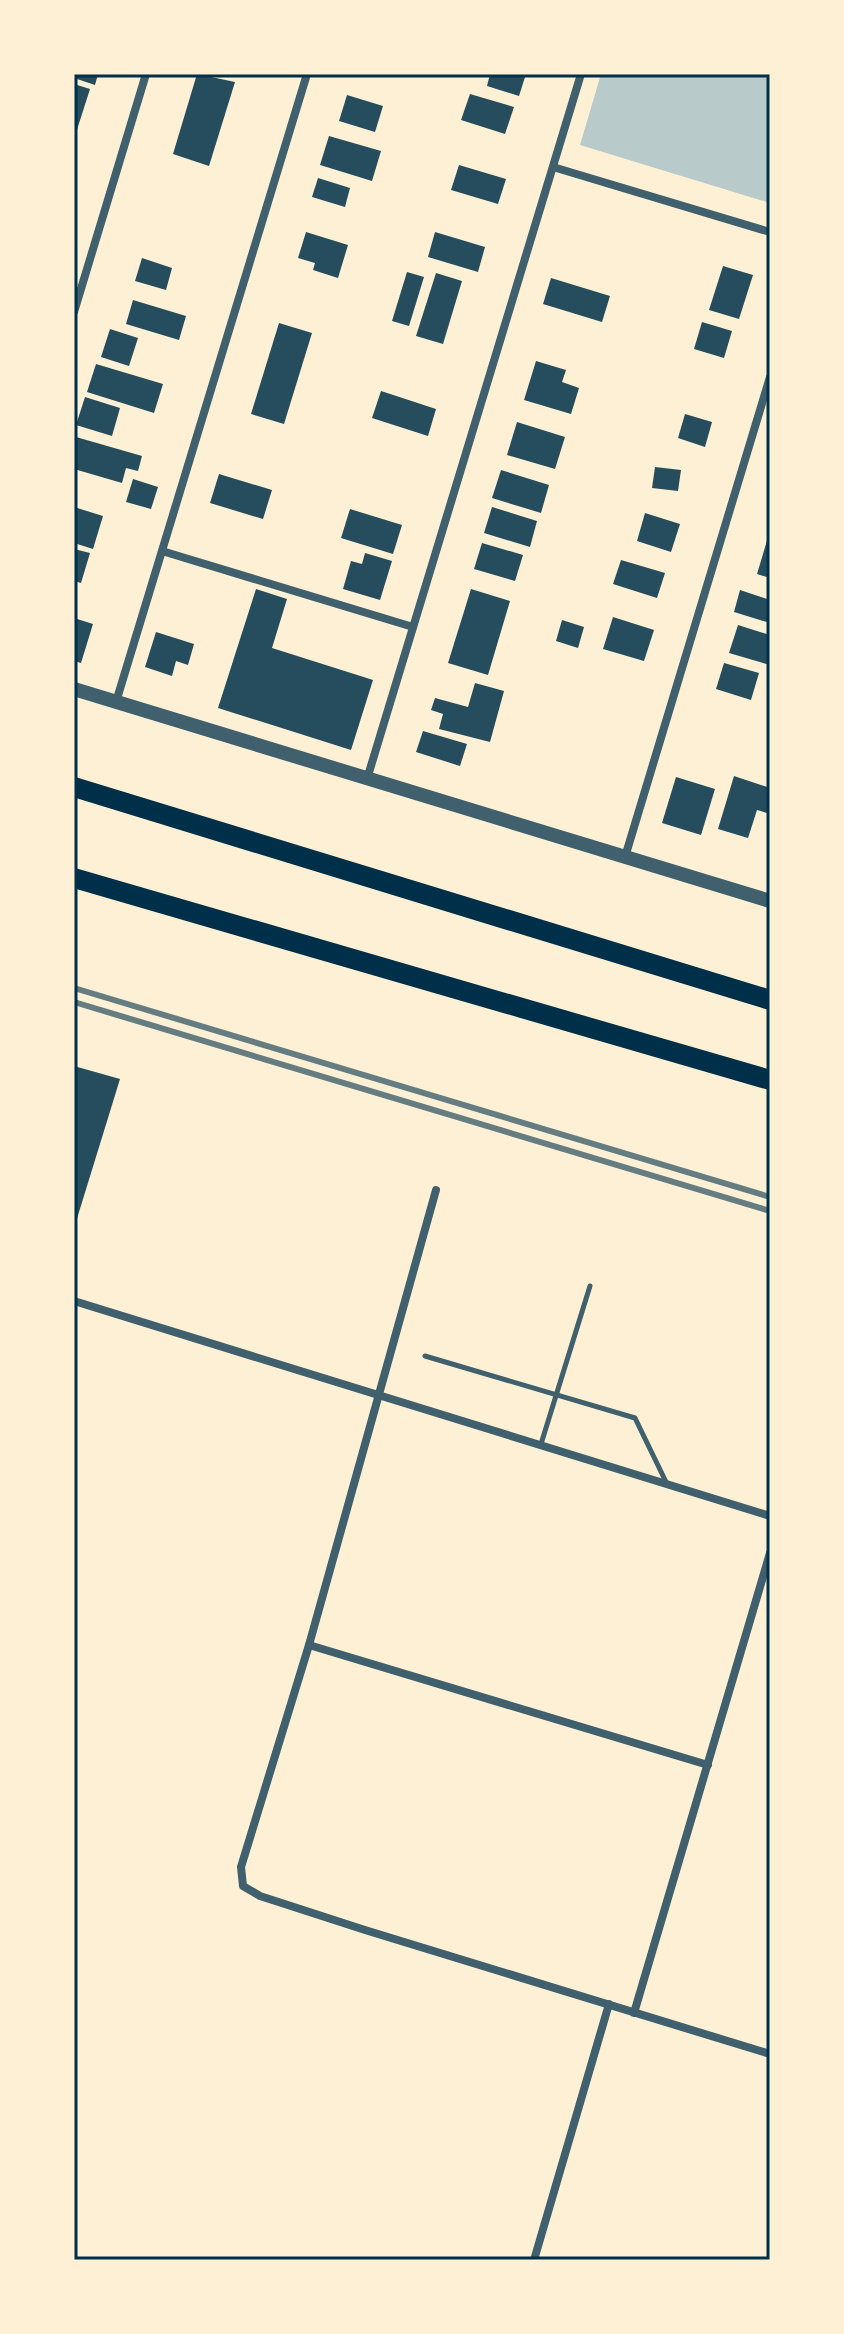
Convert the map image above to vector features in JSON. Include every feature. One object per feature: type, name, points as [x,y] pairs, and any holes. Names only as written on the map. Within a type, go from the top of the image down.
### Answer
[{"type":"highway","points":[[74,787],[770,1000]]},
{"type":"highway","points":[[74,878],[770,1080]]},
{"type":"street","points":[[74,312],[77,292],[146,74]]},
{"type":"street","points":[[116,702],[307,74]]},
{"type":"street","points":[[367,779],[581,74]]},
{"type":"street","points":[[553,167],[770,232]]},
{"type":"street","points":[[625,857],[770,377]]},
{"type":"street","points":[[162,551],[413,627]]},
{"type":"street","points":[[74,689],[770,901]]},
{"type":"street","points":[[436,1190],[309,1645],[241,1867],[243,1886],[260,1896],[770,2054]]},
{"type":"street","points":[[74,1301],[770,1516]]},
{"type":"street","points":[[634,2013],[770,1553]]},
{"type":"street","points":[[309,1645],[708,1765]]},
{"type":"street","points":[[534,2260],[609,2004]]},
{"type":"lane","points":[[541,1445],[590,1286]]},
{"type":"lane","points":[[425,1356],[635,1418],[668,1485]]},
{"type":"shaded area","points":[[601,74],[770,74],[770,203],[580,145]]},
{"type":"building","points":[[74,74],[98,74],[95,85],[74,78]]},
{"type":"building","points":[[197,74],[235,82],[209,166],[173,154]]},
{"type":"building","points":[[490,74],[526,74],[519,96],[487,86]]},
{"type":"building","points":[[74,84],[90,89],[75,136],[74,136]]},
{"type":"building","points":[[470,94],[514,107],[505,134],[461,120]]},
{"type":"building","points":[[347,95],[383,106],[375,132],[339,121]]},
{"type":"building","points":[[329,136],[381,151],[372,181],[320,165]]},
{"type":"building","points":[[459,165],[506,179],[498,204],[451,190]]},
{"type":"building","points":[[318,178],[350,188],[345,207],[312,197]]},
{"type":"building","points":[[306,232],[348,245],[338,278],[313,270],[315,263],[298,258]]},
{"type":"building","points":[[435,232],[485,247],[478,272],[428,257]]},
{"type":"building","points":[[142,258],[172,268],[166,290],[135,281]]},
{"type":"building","points":[[723,266],[753,275],[739,319],[709,310]]},
{"type":"building","points":[[407,272],[424,277],[409,326],[392,321]]},
{"type":"building","points":[[436,273],[462,281],[443,344],[416,336]]},
{"type":"building","points":[[551,278],[610,296],[602,322],[543,304]]},
{"type":"building","points":[[133,300],[186,316],[179,340],[126,324]]},
{"type":"building","points":[[702,322],[732,331],[724,358],[694,349]]},
{"type":"building","points":[[279,323],[312,333],[284,424],[251,414]]},
{"type":"building","points":[[110,329],[138,338],[129,366],[101,357]]},
{"type":"building","points":[[536,361],[566,370],[562,382],[579,388],[571,414],[524,400]]},
{"type":"building","points":[[96,364],[163,384],[154,413],[87,392]]},
{"type":"building","points":[[381,391],[436,409],[428,436],[372,418]]},
{"type":"building","points":[[85,397],[120,408],[112,436],[76,425]]},
{"type":"building","points":[[685,414],[712,422],[705,447],[678,438]]},
{"type":"building","points":[[517,422],[565,437],[555,469],[507,455]]},
{"type":"building","points":[[76,437],[142,456],[138,471],[126,468],[122,483],[74,469]]},
{"type":"building","points":[[655,467],[681,470],[678,491],[652,488]]},
{"type":"building","points":[[501,470],[549,485],[541,513],[492,498]]},
{"type":"building","points":[[219,474],[272,490],[263,519],[210,503]]},
{"type":"building","points":[[133,479],[158,487],[151,509],[126,502]]},
{"type":"building","points":[[74,507],[103,516],[93,549],[74,543]]},
{"type":"building","points":[[492,507],[537,521],[530,547],[484,533]]},
{"type":"building","points":[[350,509],[402,525],[393,554],[341,538]]},
{"type":"building","points":[[645,513],[680,524],[671,552],[637,541]]},
{"type":"building","points":[[770,534],[770,578],[757,574]]},
{"type":"building","points":[[482,543],[523,555],[515,581],[474,569]]},
{"type":"building","points":[[74,549],[90,553],[81,583],[74,581]]},
{"type":"building","points":[[365,553],[392,561],[380,600],[343,589],[351,561],[362,564]]},
{"type":"building","points":[[621,560],[665,573],[657,598],[613,584]]},
{"type":"building","points":[[256,589],[287,599],[272,648],[373,680],[351,750],[218,708]]},
{"type":"building","points":[[471,589],[510,601],[488,675],[448,663]]},
{"type":"building","points":[[740,590],[770,600],[770,623],[734,612]]},
{"type":"building","points":[[613,617],[654,630],[644,661],[603,649]]},
{"type":"building","points":[[74,618],[93,624],[81,663],[74,661]]},
{"type":"building","points":[[562,620],[584,627],[578,648],[556,641]]},
{"type":"building","points":[[738,625],[770,635],[770,665],[729,653]]},
{"type":"building","points":[[156,632],[194,644],[188,665],[176,661],[172,676],[145,667]]},
{"type":"building","points":[[724,663],[759,673],[751,700],[716,689]]},
{"type":"building","points":[[475,683],[504,691],[490,742],[439,729],[443,714],[431,710],[435,698],[468,707]]},
{"type":"building","points":[[423,731],[467,744],[460,766],[416,752]]},
{"type":"building","points":[[734,776],[770,788],[767,813],[757,810],[748,838],[718,829]]},
{"type":"building","points":[[676,777],[715,789],[701,835],[662,823]]},
{"type":"building","points":[[74,1066],[120,1079],[75,1225],[74,1225]]},
{"type":"railway","points":[[74,988],[770,1197]]},
{"type":"railway","points":[[74,1002],[770,1211]]}]
